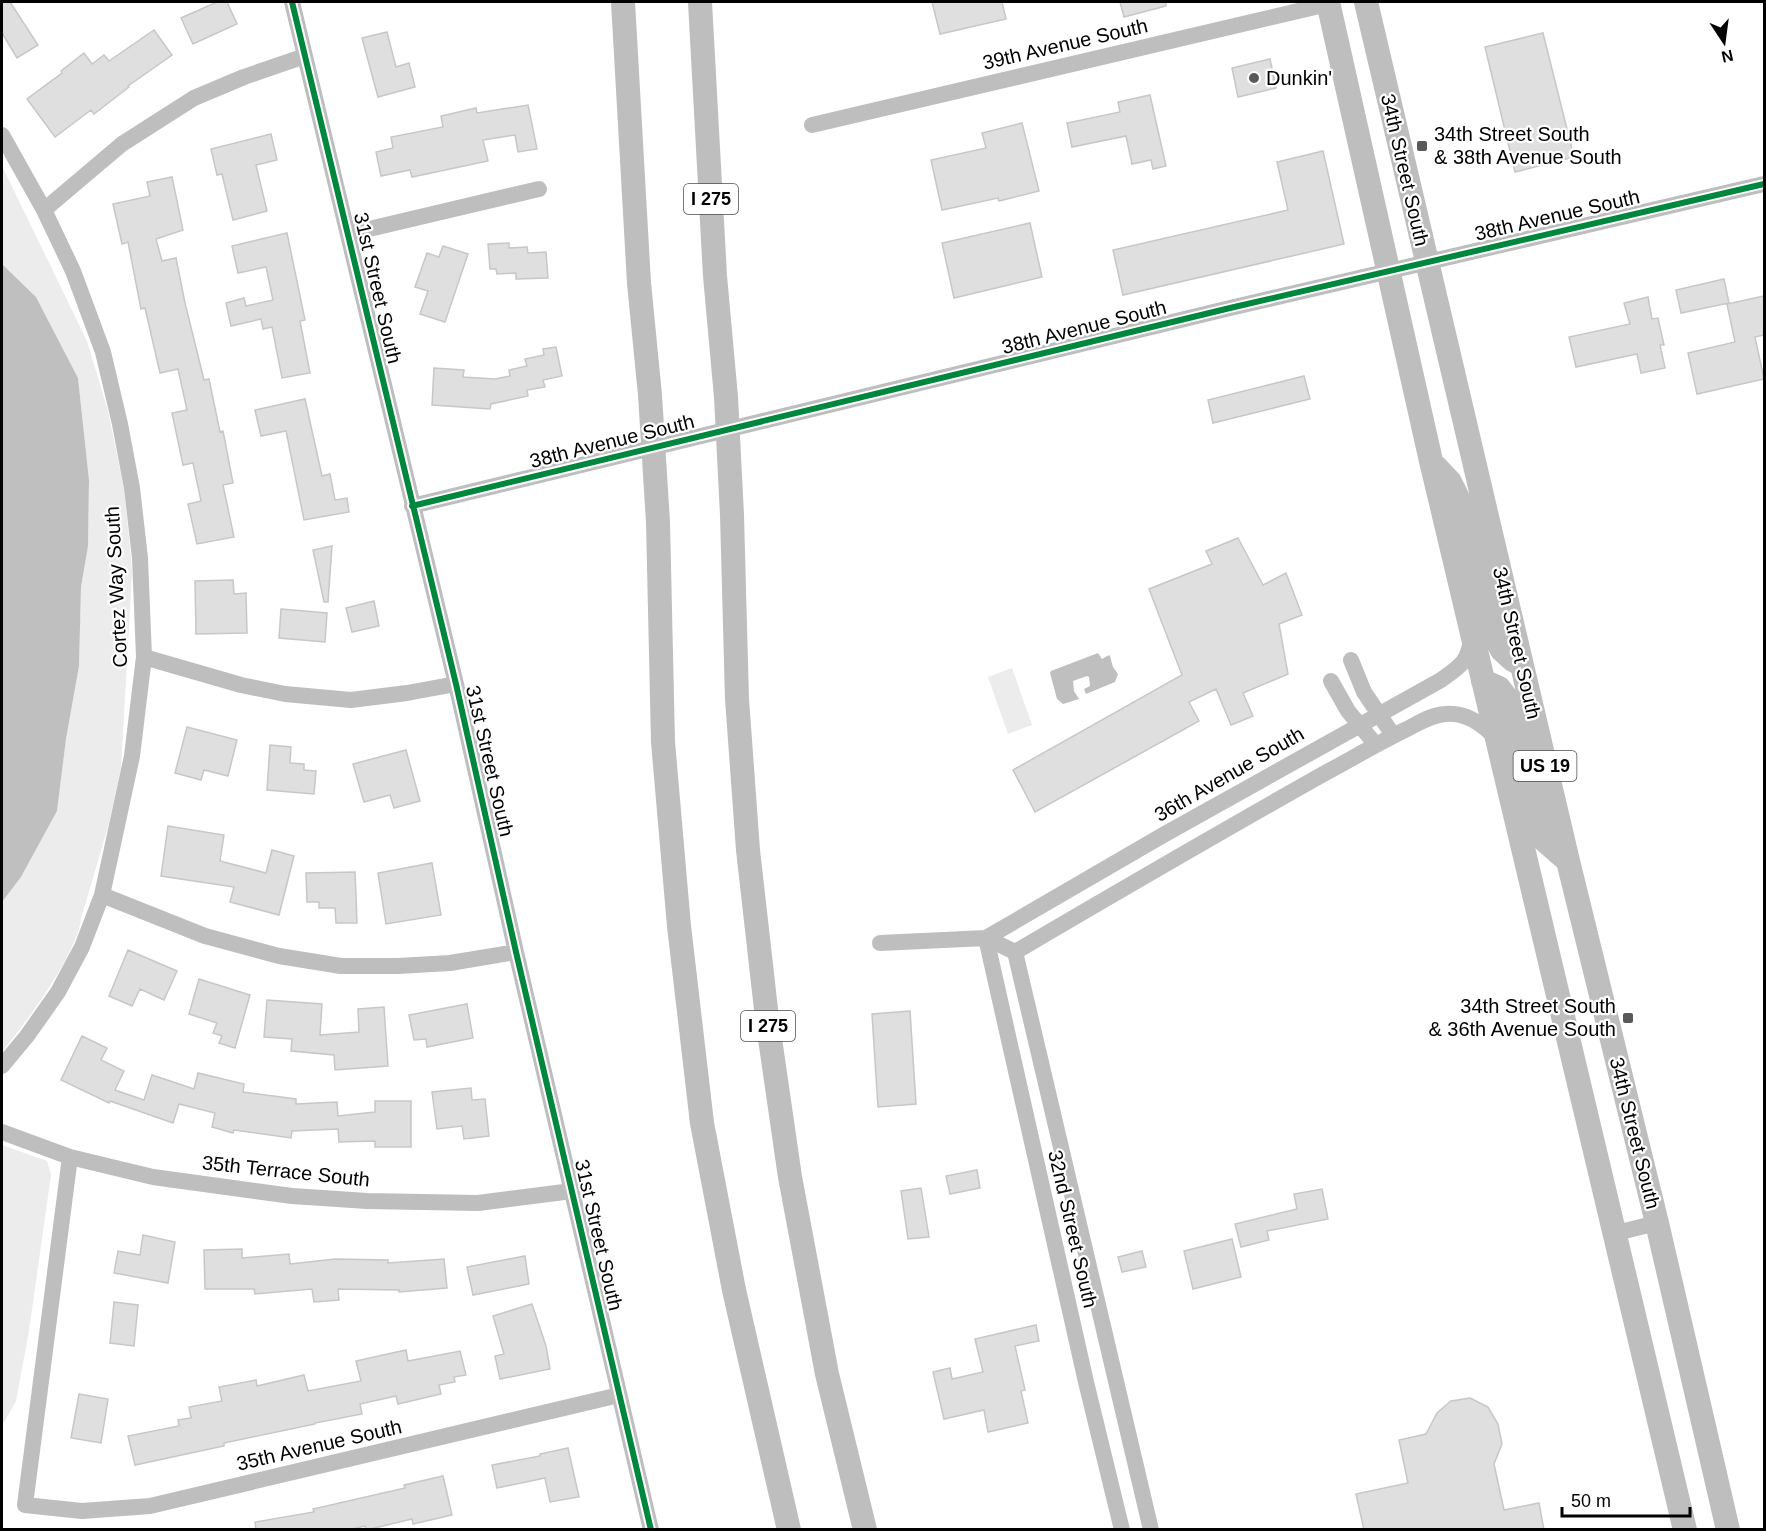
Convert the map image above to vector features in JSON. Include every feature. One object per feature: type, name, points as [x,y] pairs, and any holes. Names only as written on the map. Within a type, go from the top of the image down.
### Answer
[{"type":"highway","points":[[623,2],[639,283],[650,395],[658,522],[663,742],[679,926],[702,1123],[734,1290],[789,1530]]},
{"type":"highway","name":"I 275","points":[[700,2],[715,276],[726,397],[737,699],[748,850],[767,1018],[790,1178],[824,1362],[865,1530]]},
{"type":"highway","name":"34th Street South","points":[[1366,2],[1728,1530]]},
{"type":"highway","name":"34th Street South","points":[[1328,3],[1431,461],[1685,1530]]},
{"type":"highway","points":[[1431,461],[1450,482],[1458,498],[1495,637],[1502,650],[1522,665]]},
{"type":"highway","points":[[1483,681],[1498,688],[1509,701],[1544,840],[1568,861]]},
{"type":"highway","points":[[1667,1454],[1687,1470],[1702,1530]]},
{"type":"street","name":"31st Street South","points":[[292,2],[456,684],[651,1530]]},
{"type":"street","name":"39th Avenue South","points":[[812,125],[1328,3]]},
{"type":"street","points":[[44,210],[122,144],[194,98],[304,56]]},
{"type":"street","name":"Cortez Way South","points":[[2,135],[44,210],[73,271],[102,352],[120,424],[132,488],[140,558],[144,657],[132,756],[102,895],[82,947],[58,992],[27,1036],[2,1066]]},
{"type":"street","name":"38th Avenue South","points":[[412,506],[1764,183]]},
{"type":"street","points":[[348,234],[539,189]]},
{"type":"street","name":"36th Avenue South","points":[[880,943],[986,938],[1441,680],[1464,663],[1470,646],[1471,632]]},
{"type":"street","points":[[144,657],[241,685],[285,694],[351,700],[456,684]]},
{"type":"street","points":[[1351,660],[1364,692],[1393,735]]},
{"type":"street","points":[[1331,681],[1348,711],[1376,745]]},
{"type":"street","points":[[1015,952],[1192,848],[1393,735],[1432,716],[1460,715],[1472,719],[1496,738]]},
{"type":"street","points":[[102,895],[205,936],[279,956],[341,966],[450,963],[516,952]]},
{"type":"street","name":"36th Avenue South","points":[[986,938],[1015,952]]},
{"type":"street","name":"32nd Street South","points":[[986,938],[1086,1382],[1122,1530]]},
{"type":"street","name":"32nd Street South","points":[[1015,952],[1151,1530]]},
{"type":"street","name":"35th Terrace South","points":[[2,1132],[70,1157],[153,1177],[292,1196],[368,1201],[478,1203],[572,1191]]},
{"type":"street","name":"35th Avenue South","points":[[70,1157],[25,1505],[82,1511],[150,1506],[619,1395]]},
{"type":"street","points":[[1616,1233],[1657,1223]]},
{"type":"shaded area","points":[[2,166],[87,341],[108,411],[124,489],[132,574],[121,768],[109,823],[73,945],[44,995],[2,1052],[2,902],[21,877],[57,811],[66,739],[79,666],[81,587],[88,546],[89,480],[78,378],[36,297],[2,264]]},
{"type":"shaded area","points":[[2,264],[36,297],[78,378],[89,480],[88,546],[81,587],[79,666],[66,739],[57,811],[21,877],[2,902]]},
{"type":"shaded area","points":[[1098,653],[1102,659],[1110,656],[1118,674],[1115,682],[1086,694],[1084,689],[1090,686],[1089,677],[1073,681],[1074,691],[1079,699],[1063,704],[1057,699],[1051,671]]},
{"type":"shaded area","points":[[1012,668],[1032,725],[1008,734],[988,677]]},
{"type":"shaded area","points":[[2,1145],[47,1161],[51,1175],[29,1331],[16,1401],[2,1426]]},
{"type":"building","points":[[2,2],[10,2],[38,45],[17,58],[2,33]]},
{"type":"building","points":[[217,2],[227,2],[237,24],[193,44],[181,18]]},
{"type":"building","points":[[932,2],[1002,2],[1006,19],[940,34]]},
{"type":"building","points":[[1120,2],[1166,2],[1166,6],[1124,17]]},
{"type":"building","points":[[154,30],[172,55],[128,86],[94,114],[91,110],[55,137],[27,99],[84,53],[92,64],[104,55],[109,61]]},
{"type":"building","points":[[387,32],[396,67],[409,63],[415,87],[378,97],[362,38]]},
{"type":"building","points":[[1543,33],[1574,157],[1515,172],[1485,47]]},
{"type":"building","name":"Dunkin'","points":[[1270,59],[1276,88],[1238,97],[1232,68]]},
{"type":"building","points":[[1150,95],[1166,166],[1153,169],[1151,160],[1132,164],[1126,136],[1072,147],[1067,123],[1120,112],[1118,102]]},
{"type":"building","points":[[528,105],[537,149],[518,152],[515,135],[483,140],[488,161],[412,177],[410,170],[381,176],[376,152],[393,148],[391,137],[443,127],[441,116],[476,108],[477,113]]},
{"type":"building","points":[[1022,123],[1039,191],[999,201],[998,198],[942,210],[931,160],[986,148],[982,133]]},
{"type":"building","points":[[271,134],[277,160],[256,165],[267,211],[233,220],[222,174],[217,175],[211,149]]},
{"type":"building","points":[[1323,151],[1344,244],[1123,295],[1113,250],[1288,210],[1277,162]]},
{"type":"building","points":[[172,177],[183,230],[156,239],[162,261],[176,258],[204,380],[209,379],[220,432],[223,431],[233,483],[223,485],[234,537],[197,544],[188,504],[201,501],[193,463],[183,465],[172,413],[187,410],[178,369],[160,373],[145,308],[141,309],[128,242],[122,244],[113,204],[150,196],[147,182]]},
{"type":"building","points":[[1030,223],[1042,277],[954,298],[942,243]]},
{"type":"building","points":[[287,233],[305,320],[300,321],[310,373],[282,378],[272,327],[263,329],[261,319],[231,326],[226,303],[244,298],[246,306],[273,300],[266,267],[238,273],[232,246]]},
{"type":"building","points":[[509,243],[509,248],[527,247],[528,253],[546,252],[548,278],[516,279],[516,273],[497,274],[496,269],[490,269],[488,244]]},
{"type":"building","points":[[443,246],[468,254],[445,322],[420,314],[428,291],[415,287],[427,253],[439,257]]},
{"type":"building","points":[[1724,279],[1729,303],[1681,313],[1676,290]]},
{"type":"building","points":[[1764,296],[1764,335],[1755,337],[1764,379],[1697,394],[1688,353],[1735,342],[1727,304]]},
{"type":"building","points":[[1648,297],[1652,319],[1658,318],[1664,345],[1660,345],[1665,368],[1641,373],[1637,354],[1576,367],[1569,337],[1630,324],[1624,303]]},
{"type":"building","points":[[556,347],[562,376],[543,380],[545,387],[527,390],[528,396],[491,404],[490,409],[432,405],[434,368],[464,370],[463,377],[495,379],[510,376],[509,370],[527,366],[525,359],[544,355],[543,349]]},
{"type":"building","points":[[1304,376],[1310,399],[1213,423],[1208,400]]},
{"type":"building","points":[[305,399],[322,476],[330,474],[335,500],[347,498],[349,512],[304,520],[286,431],[261,436],[255,410]]},
{"type":"building","points":[[1238,538],[1263,585],[1286,573],[1302,615],[1279,624],[1288,674],[1243,693],[1253,716],[1231,725],[1216,689],[1189,702],[1199,721],[1035,812],[1013,770],[1182,675],[1149,589],[1212,564],[1206,551]]},
{"type":"building","points":[[332,546],[328,602],[324,602],[313,550]]},
{"type":"building","points":[[233,580],[234,594],[246,593],[247,633],[196,634],[195,581]]},
{"type":"building","points":[[374,601],[379,626],[352,632],[346,608]]},
{"type":"building","points":[[281,609],[327,613],[325,642],[279,638]]},
{"type":"building","points":[[187,727],[237,740],[228,776],[204,770],[201,780],[175,773]]},
{"type":"building","points":[[270,745],[291,747],[290,763],[304,764],[304,770],[316,771],[314,794],[267,790]]},
{"type":"building","points":[[406,750],[420,801],[394,808],[390,795],[364,802],[353,764]]},
{"type":"building","points":[[168,826],[224,835],[220,861],[266,873],[272,850],[294,856],[279,915],[230,902],[234,887],[161,876]]},
{"type":"building","points":[[432,863],[441,915],[386,924],[378,873]]},
{"type":"building","points":[[355,872],[357,923],[336,923],[335,908],[319,908],[319,902],[307,902],[306,873]]},
{"type":"building","points":[[128,950],[177,971],[164,1000],[140,989],[132,1006],[109,996]]},
{"type":"building","points":[[199,979],[250,995],[235,1048],[219,1043],[222,1036],[213,1033],[217,1023],[189,1014]]},
{"type":"building","points":[[267,1000],[322,1004],[320,1035],[359,1032],[358,1009],[384,1007],[388,1066],[335,1070],[334,1055],[291,1051],[292,1039],[264,1037]]},
{"type":"building","points":[[467,1004],[473,1038],[427,1047],[426,1039],[414,1040],[409,1015]]},
{"type":"building","points":[[910,1011],[916,1104],[878,1107],[872,1014]]},
{"type":"building","points":[[82,1036],[107,1048],[101,1060],[124,1071],[115,1090],[144,1100],[152,1075],[194,1089],[198,1073],[244,1084],[243,1092],[296,1099],[296,1104],[337,1102],[338,1116],[375,1112],[375,1101],[411,1101],[411,1147],[375,1147],[375,1141],[339,1142],[338,1129],[292,1131],[291,1138],[234,1130],[233,1133],[212,1127],[215,1113],[179,1104],[173,1123],[110,1101],[109,1103],[61,1080]]},
{"type":"building","points":[[471,1088],[472,1100],[485,1099],[489,1136],[464,1139],[462,1126],[437,1129],[432,1092]]},
{"type":"building","points":[[977,1170],[980,1188],[950,1194],[946,1176]]},
{"type":"building","points":[[921,1188],[929,1237],[908,1239],[901,1191]]},
{"type":"building","points":[[1322,1189],[1328,1219],[1267,1231],[1269,1240],[1241,1247],[1235,1224],[1297,1209],[1294,1194]]},
{"type":"building","points":[[143,1235],[175,1242],[168,1283],[114,1273],[118,1251],[140,1255]]},
{"type":"building","points":[[1232,1239],[1241,1277],[1193,1289],[1184,1251]]},
{"type":"building","points":[[242,1249],[242,1258],[289,1254],[290,1264],[335,1259],[388,1260],[388,1263],[444,1259],[447,1288],[399,1292],[399,1290],[338,1289],[339,1300],[314,1302],[312,1289],[255,1294],[254,1289],[205,1289],[204,1250]]},
{"type":"building","points":[[1142,1251],[1146,1267],[1122,1272],[1118,1257]]},
{"type":"building","points":[[525,1256],[529,1284],[473,1295],[467,1267]]},
{"type":"building","points":[[114,1302],[138,1305],[134,1346],[110,1343]]},
{"type":"building","points":[[532,1304],[546,1346],[550,1369],[500,1379],[495,1356],[504,1354],[493,1316]]},
{"type":"building","points":[[1036,1325],[1039,1341],[1015,1346],[1025,1390],[1021,1391],[1028,1423],[988,1432],[984,1410],[944,1419],[933,1372],[950,1368],[952,1379],[983,1372],[975,1339]]},
{"type":"building","points":[[406,1350],[408,1361],[460,1351],[466,1375],[454,1377],[455,1382],[439,1385],[441,1394],[398,1404],[396,1396],[360,1404],[362,1414],[224,1443],[224,1446],[135,1465],[128,1436],[179,1426],[178,1420],[191,1418],[189,1407],[222,1401],[219,1387],[256,1380],[257,1386],[304,1375],[308,1391],[361,1381],[356,1361]]},
{"type":"building","points":[[79,1394],[108,1399],[101,1443],[71,1438]]},
{"type":"building","points":[[1470,1398],[1488,1407],[1498,1424],[1502,1444],[1494,1464],[1504,1510],[1539,1503],[1544,1530],[1364,1530],[1356,1494],[1408,1483],[1399,1440],[1426,1434],[1437,1413],[1451,1401]]},
{"type":"building","points":[[568,1448],[579,1497],[550,1502],[545,1478],[497,1488],[492,1465]]},
{"type":"building","points":[[443,1476],[452,1515],[413,1524],[412,1519],[366,1530],[365,1526],[348,1530],[256,1530],[255,1522],[314,1512],[313,1509],[405,1488],[404,1485]]},
{"type":"cycle path","points":[[292,2],[456,684],[651,1530]]},
{"type":"cycle path","points":[[412,506],[1230,308],[1764,184]]},
{"type":"place","name":"Dunkin'","points":[[1254,78]]},
{"type":"place","name":"34th Street South & 38th Avenue South","points":[[1422,146]]},
{"type":"place","name":"34th Street South & 36th Avenue South","points":[[1628,1018]]}]
